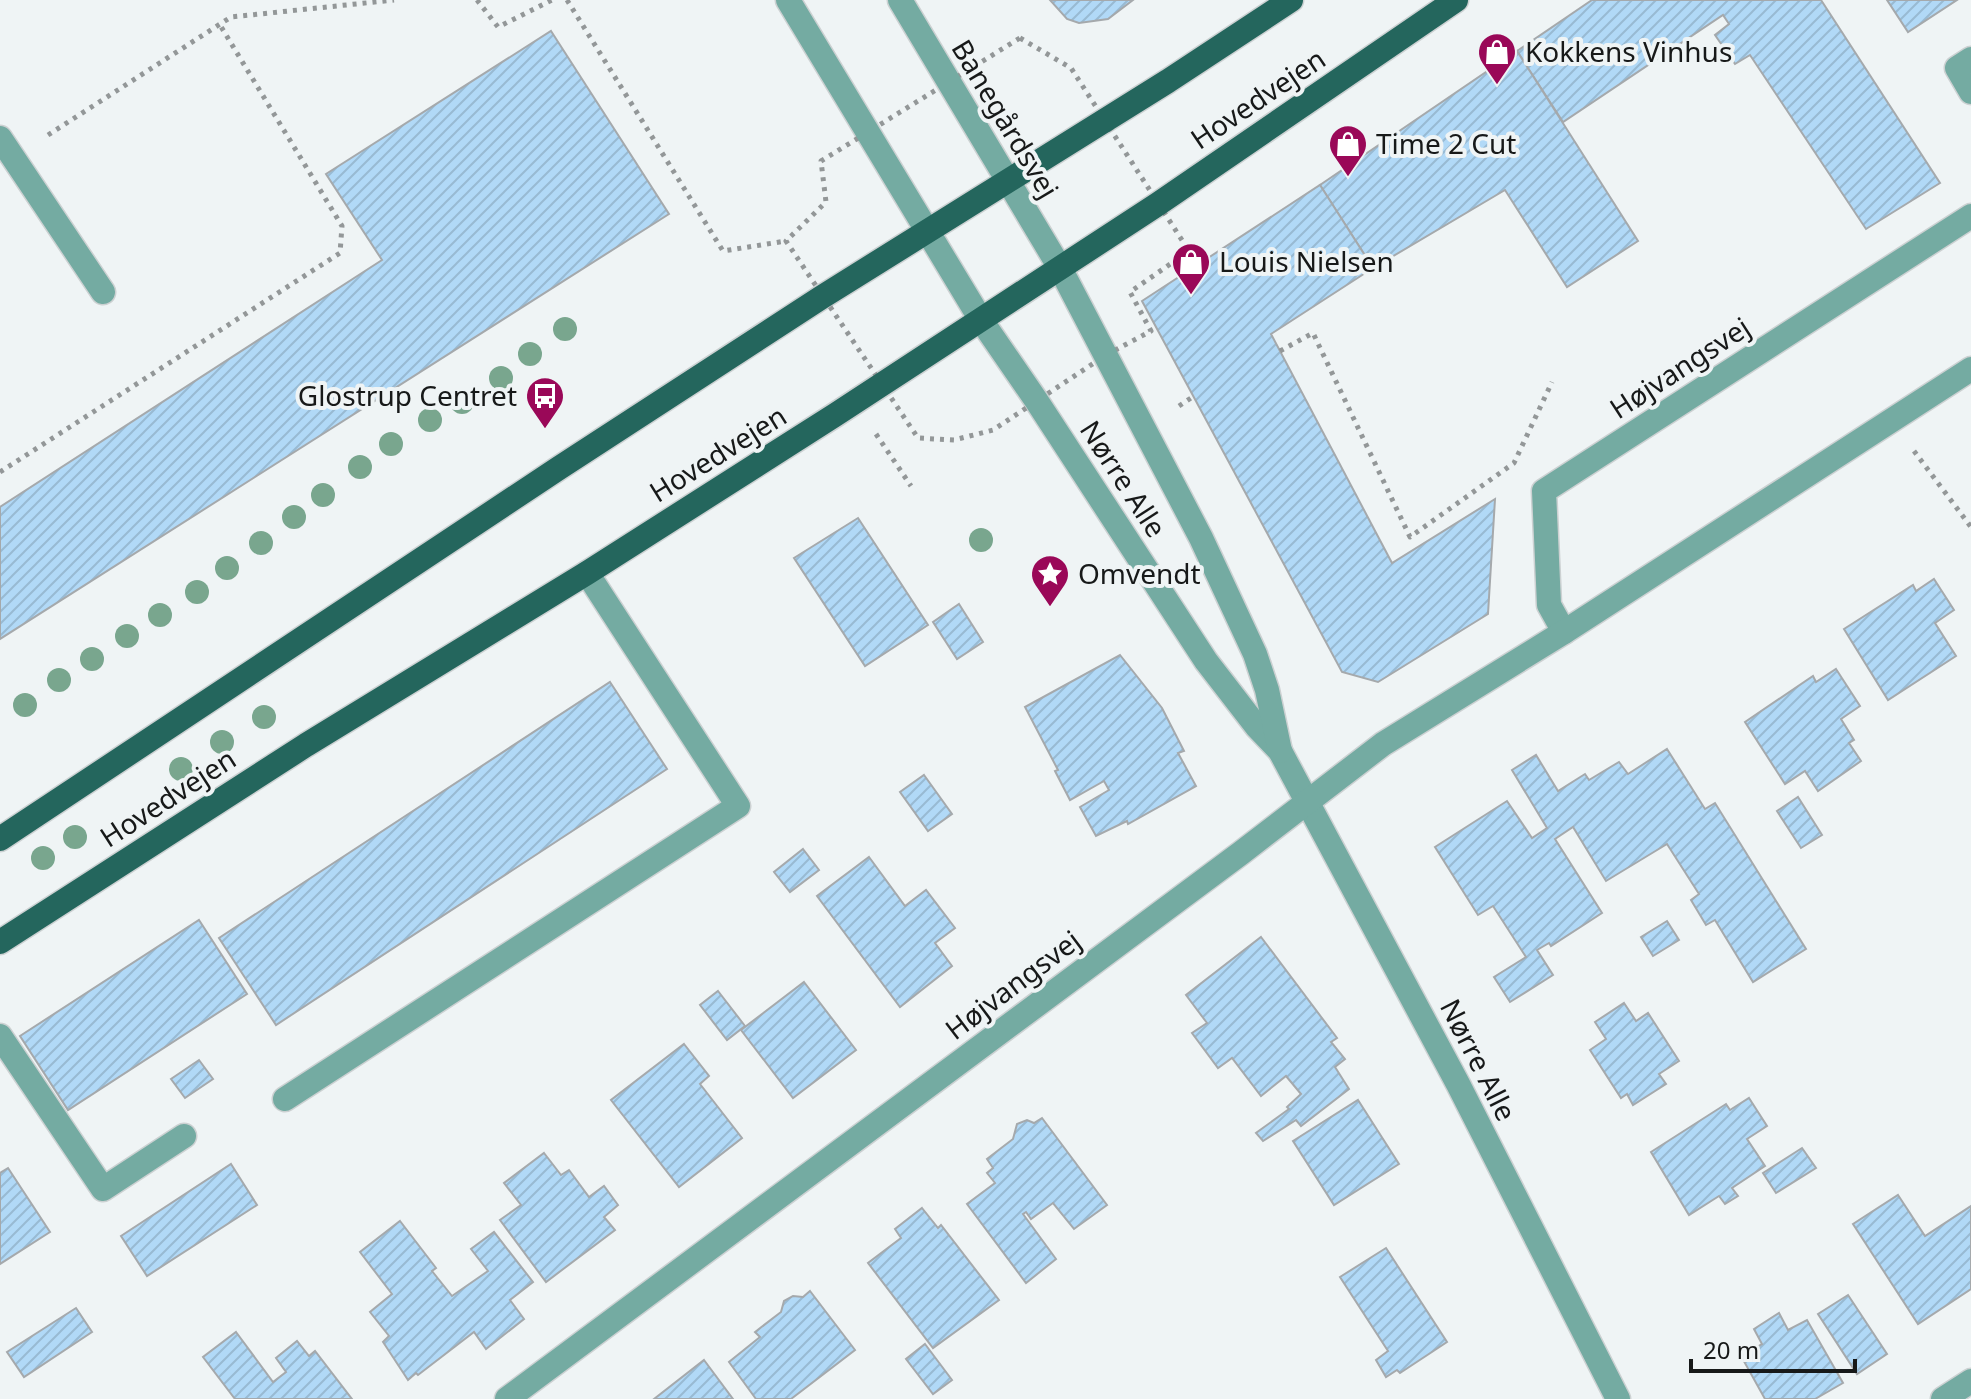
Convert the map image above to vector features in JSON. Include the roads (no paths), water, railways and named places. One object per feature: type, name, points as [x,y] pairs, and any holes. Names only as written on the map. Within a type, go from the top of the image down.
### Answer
[{"type":"main road","name":"Hovedvejen","points":[[0,839],[559,468],[1291,0]]},
{"type":"main road","name":"Hovedvejen","points":[[0,942],[306,745],[587,573],[855,402],[1158,204],[1456,0]]},
{"type":"street","points":[[788,0],[927,232]]},
{"type":"street","name":"Banegårdsvej","points":[[900,0],[1060,268]]},
{"type":"street","points":[[1971,59],[1957,68],[1971,92]]},
{"type":"street","points":[[6,148],[103,292]]},
{"type":"street","name":"Højvangsvej","points":[[1564,632],[1549,605],[1544,491],[1971,216]]},
{"type":"street","name":"Nørre Alle","points":[[927,232],[981,320],[1206,661],[1257,727],[1280,751],[1458,1084],[1618,1399]]},
{"type":"street","name":"Nørre Alle","points":[[1060,268],[1201,538],[1255,654],[1267,690],[1280,751]]},
{"type":"street","name":"Højvangsvej","points":[[507,1399],[1383,744],[1564,632],[1971,369]]},
{"type":"street","points":[[285,1099],[738,806],[587,573]]},
{"type":"street","points":[[0,1036],[103,1189],[184,1136]]},
{"type":"street","points":[[1943,1399],[1971,1381]]},
{"type":"place","name":"Kokkens Vinhus","points":[[1497,86]]},
{"type":"place","name":"Time 2 Cut","points":[[1348,178]]},
{"type":"place","name":"Louis Nielsen","points":[[1191,296]]},
{"type":"place","name":"Glostrup Centret","points":[[545,430]]},
{"type":"place","name":"Omvendt","points":[[1050,608]]}]
